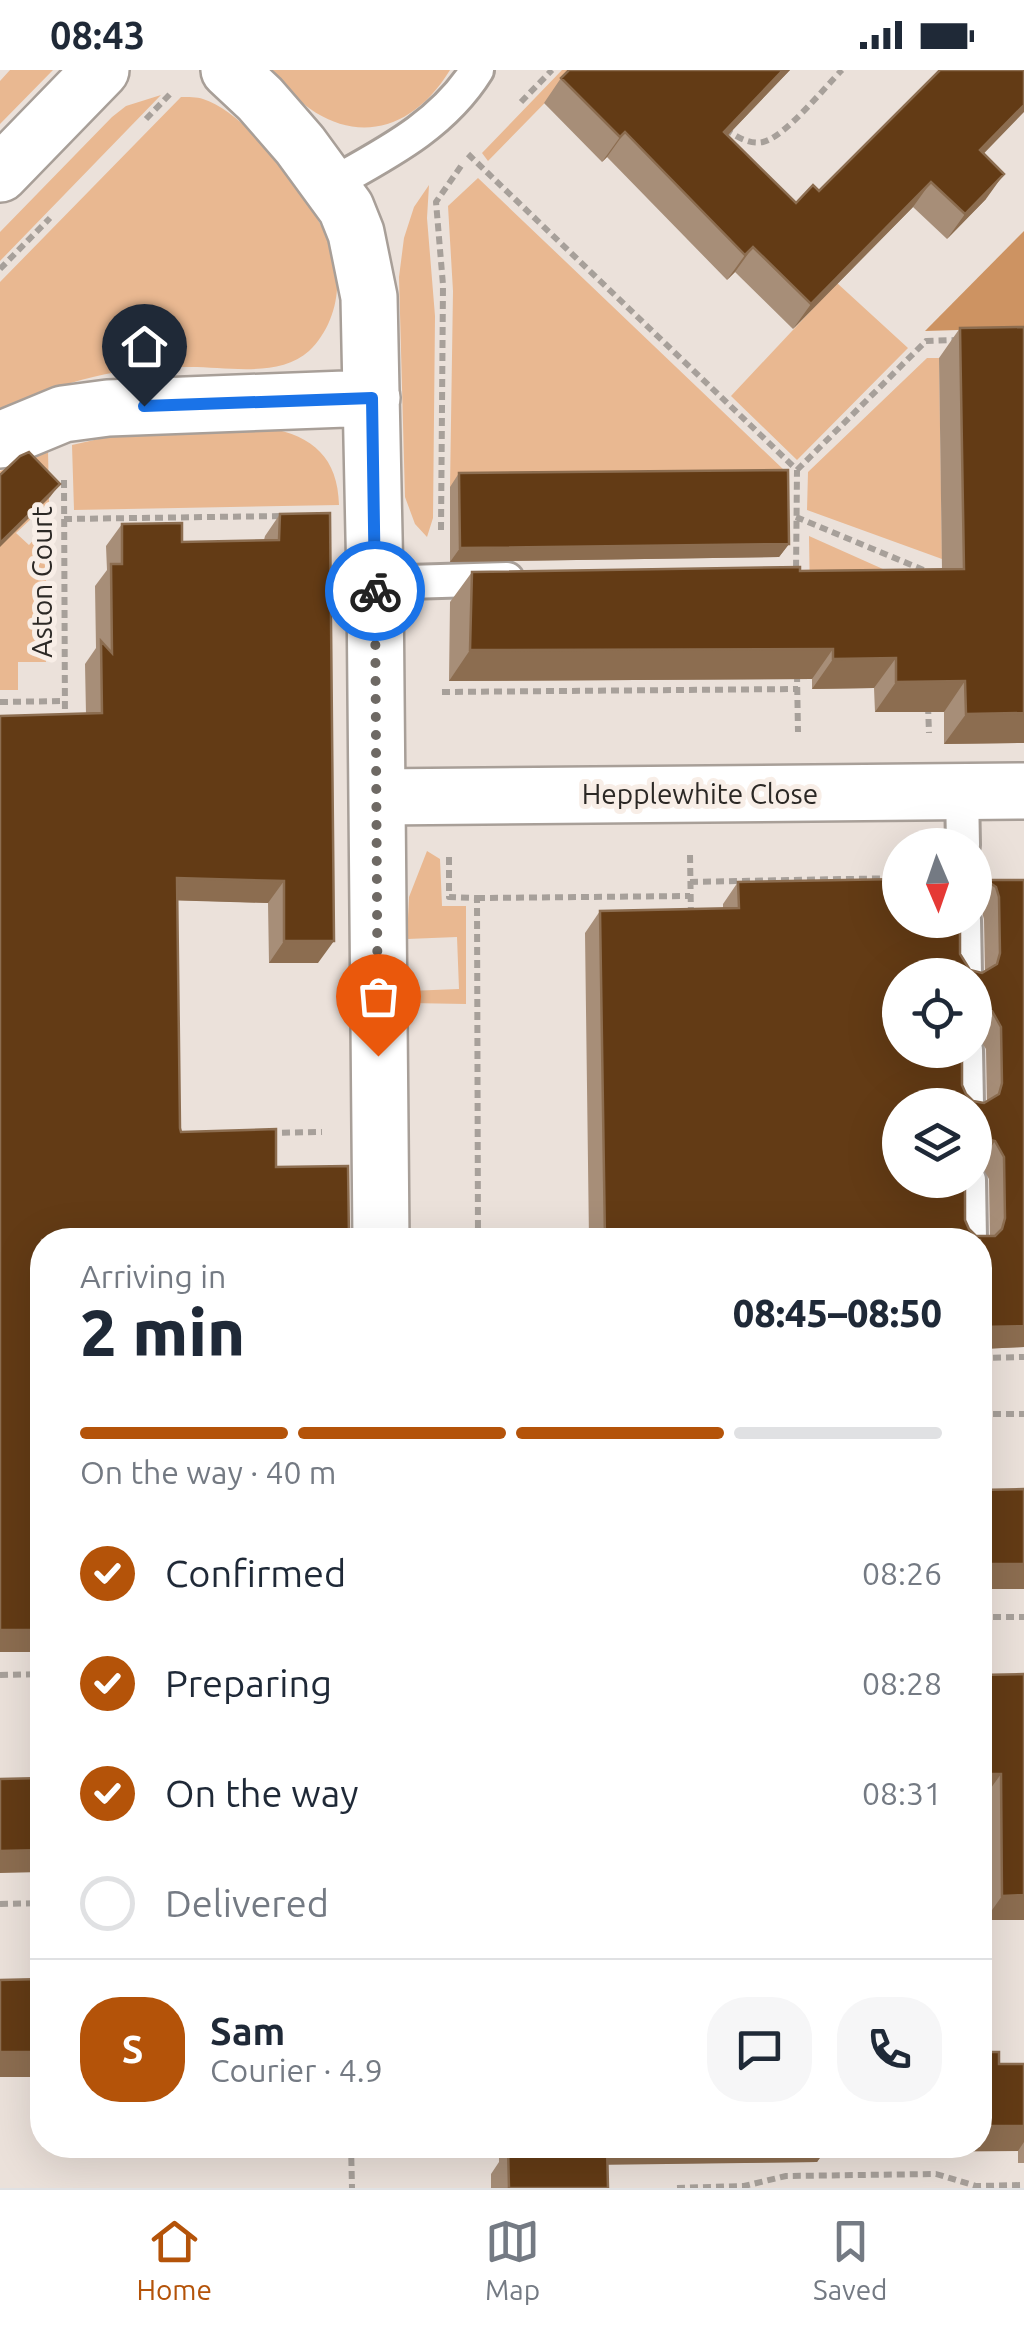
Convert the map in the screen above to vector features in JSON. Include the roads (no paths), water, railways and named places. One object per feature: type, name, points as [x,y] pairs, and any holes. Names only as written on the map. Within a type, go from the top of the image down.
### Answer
[{"type":"street","points":[[0,174],[102,70]]},
{"type":"street","points":[[229,70],[290,133],[346,208],[364,262],[369,296],[380,1228]]},
{"type":"street","points":[[0,440],[64,414],[144,406],[372,398]]},
{"type":"street","name":"Hepplewhite Close","points":[[376,796],[1024,791]]},
{"type":"lane","points":[[330,186],[434,122],[476,70]]},
{"type":"lane","points":[[375,583],[540,579]]},
{"type":"lane","points":[[962,792],[963,828]]},
{"type":"lane","points":[[969,1198],[970,1228]]}]
